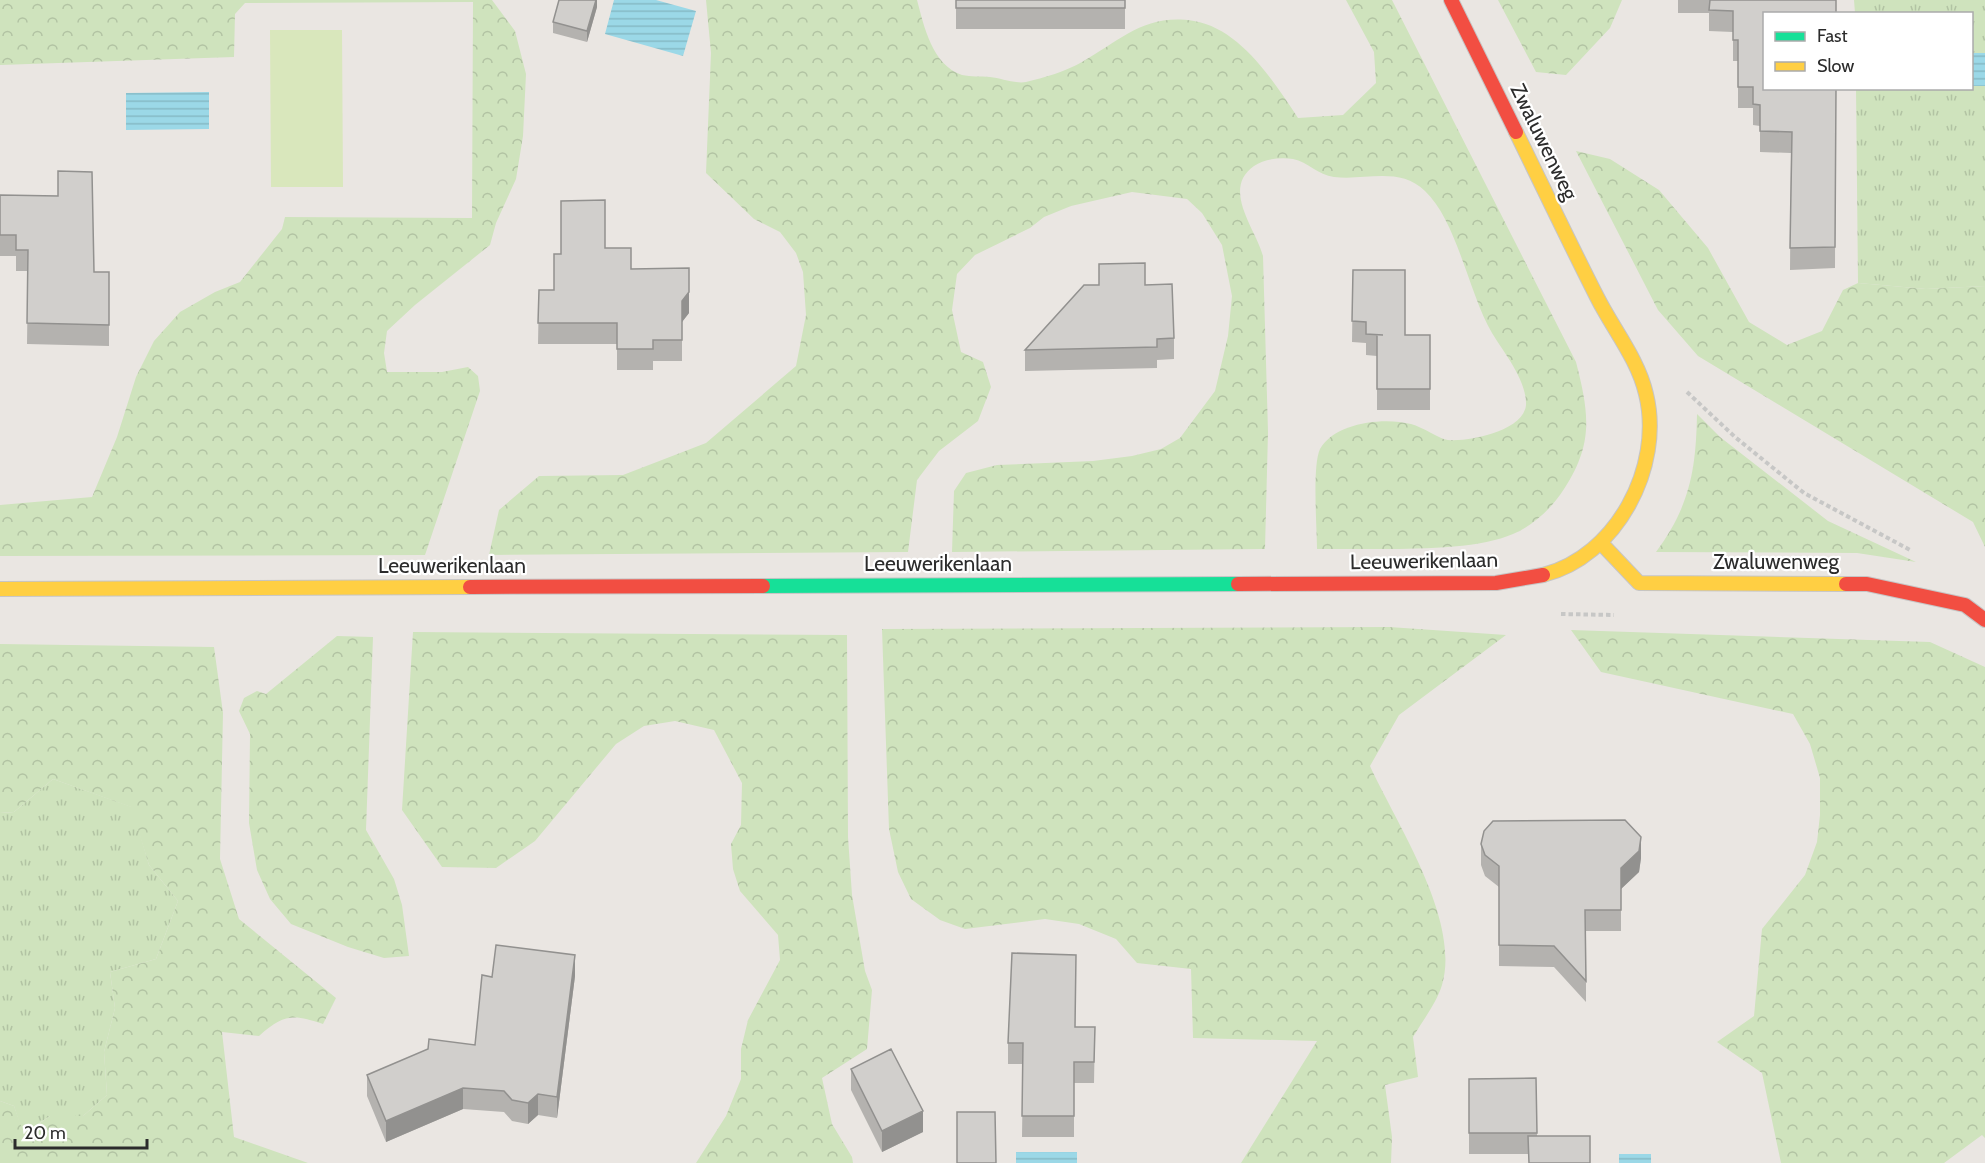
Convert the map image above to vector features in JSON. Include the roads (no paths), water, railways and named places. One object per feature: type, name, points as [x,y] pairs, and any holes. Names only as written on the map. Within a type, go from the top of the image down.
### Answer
[{"type":"street","name":"Zwaluwenweg","points":[[1451,0],[1599,302]]},
{"type":"street","name":"Leeuwerikenlaan","points":[[0,589],[1496,583],[1547,576],[1573,565],[1601,543],[1627,507],[1646,460],[1650,434],[1645,387],[1599,302]]},
{"type":"street","name":"Zwaluwenweg","points":[[1601,543],[1639,583],[1867,584],[1965,605],[1985,620]]},
{"type":"water","points":[[614,0],[656,0],[696,11],[683,56],[605,34]]},
{"type":"water","points":[[1973,53],[1985,53],[1985,86],[1973,86]]},
{"type":"water","points":[[209,92],[209,129],[126,130],[126,93]]},
{"type":"water","points":[[1016,1152],[1077,1152],[1077,1163],[1016,1163]]},
{"type":"water","points":[[1619,1154],[1651,1154],[1651,1163],[1619,1163]]}]
